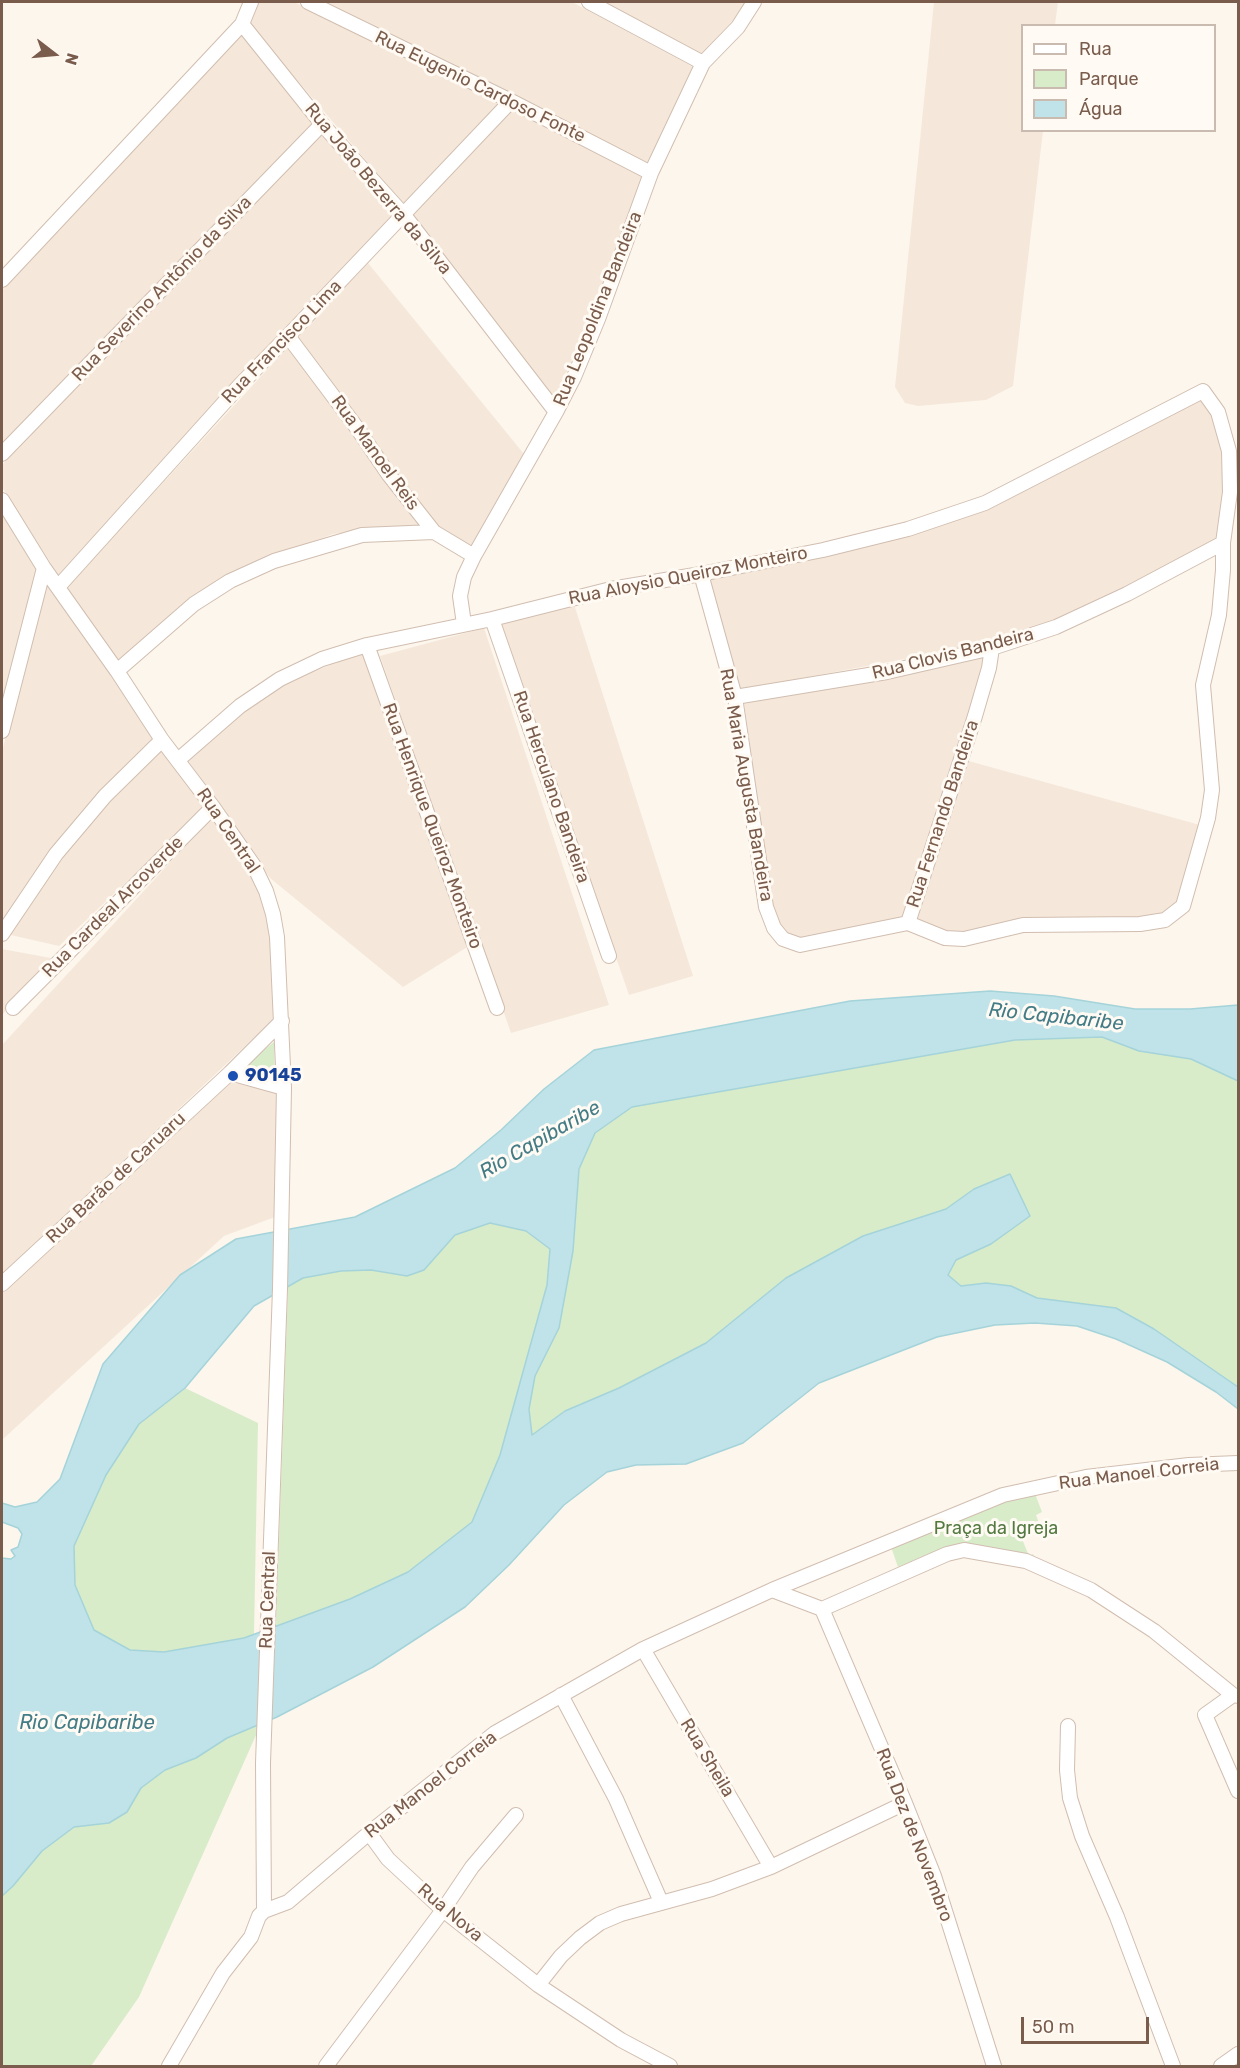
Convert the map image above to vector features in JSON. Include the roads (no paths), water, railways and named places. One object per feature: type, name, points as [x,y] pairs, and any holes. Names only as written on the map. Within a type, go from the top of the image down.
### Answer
[{"type":"street","points":[[2,280],[242,24],[251,2]]},
{"type":"street","name":"Rua Eugenio Cardoso Fonte","points":[[308,2],[511,101],[651,173]]},
{"type":"street","points":[[589,2],[703,63]]},
{"type":"street","name":"Rua Leopoldina Bandeira","points":[[464,624],[460,596],[464,577],[574,376],[598,319],[651,173],[703,63],[738,27],[754,2]]},
{"type":"street","name":"Rua João Bezerra da Silva","points":[[242,24],[322,124],[404,215],[556,412]]},
{"type":"street","name":"Rua Francisco Lima","points":[[58,587],[240,385],[511,101]]},
{"type":"street","name":"Rua Severino Antônio da Silva","points":[[2,454],[322,124]]},
{"type":"street","name":"Rua Manoel Reis","points":[[288,336],[389,475],[434,532],[474,556]]},
{"type":"street","name":"Rua Aloysio Queiroz Monteiro","points":[[178,760],[240,706],[280,679],[322,659],[367,645],[492,619],[611,589],[823,550],[897,532],[985,503],[1203,391],[1218,412],[1229,451],[1230,492],[1223,543]]},
{"type":"street","name":"Rua Central","points":[[2,500],[44,568],[117,671],[162,740],[254,866],[267,891],[273,914],[277,937],[284,1088],[280,1289],[262,1763],[264,1911]]},
{"type":"street","points":[[117,671],[194,604],[230,581],[274,561],[362,535],[434,532]]},
{"type":"street","name":"Rua Clovis Bandeira","points":[[735,697],[887,672],[992,648],[1056,627],[1127,594],[1223,543]]},
{"type":"street","name":"Rua Fernando Bandeira","points":[[992,648],[989,668],[975,716],[908,923],[945,938],[964,939],[1023,924],[1140,924],[1164,920],[1183,906],[1208,818],[1212,790],[1203,685],[1219,615],[1223,543]]},
{"type":"street","points":[[2,731],[5,706],[44,568]]},
{"type":"street","name":"Rua Maria Augusta Bandeira","points":[[701,574],[735,697],[766,907],[774,928],[783,939],[800,945],[908,923]]},
{"type":"street","name":"Rua Herculano Bandeira","points":[[492,619],[609,956]]},
{"type":"street","name":"Rua Henrique Queiroz Monteiro","points":[[367,645],[497,1008]]},
{"type":"street","points":[[2,934],[56,854],[105,796],[162,740]]},
{"type":"street","name":"Rua Cardeal Arcoverde","points":[[13,1008],[213,807]]},
{"type":"street","name":"Rua Barão de Caruaru","points":[[2,1284],[230,1073],[282,1021]]},
{"type":"street","points":[[230,1073],[284,1088]]},
{"type":"street","name":"Rua Manoel Correia","points":[[264,1911],[288,1902],[369,1833],[495,1733],[643,1649],[772,1590],[1003,1495],[1086,1477],[1189,1465],[1239,1463]]},
{"type":"street","points":[[772,1590],[822,1609],[947,1554],[964,1550],[1026,1561],[1091,1590],[1154,1631],[1236,1695],[1205,1715],[1239,1791]]},
{"type":"street","name":"Rua Dez de Novembro","points":[[822,1609],[934,1876],[994,2067]]},
{"type":"street","name":"Rua Sheila","points":[[643,1649],[771,1867]]},
{"type":"street","points":[[561,1695],[616,1799],[661,1902]]},
{"type":"street","points":[[1068,1726],[1067,1770],[1070,1798],[1082,1836],[1121,1928],[1173,2067]]},
{"type":"street","points":[[538,1985],[561,1956],[600,1923],[621,1914],[712,1888],[771,1867],[905,1803]]},
{"type":"street","points":[[326,2067],[443,1910],[472,1867],[516,1815]]},
{"type":"street","name":"Rua Nova","points":[[369,1833],[388,1859],[443,1910],[538,1985],[621,2040],[670,2067]]},
{"type":"street","points":[[169,2067],[223,1973],[249,1941],[259,1916],[264,1911]]},
{"type":"street","points":[[1221,2067],[1239,2054]]},
{"type":"water","name":"Rio Capibaribe","points":[[990,991],[1054,996],[1135,1009],[1190,1009],[1238,1005],[1238,1081],[1191,1059],[1139,1051],[1102,1037],[1015,1040],[632,1107],[595,1133],[579,1169],[573,1251],[559,1328],[535,1376],[529,1409],[532,1435],[565,1411],[619,1388],[706,1343],[786,1278],[863,1236],[946,1209],[974,1189],[1010,1174],[1030,1216],[991,1244],[956,1260],[948,1275],[961,1286],[986,1283],[1011,1286],[1037,1298],[1116,1308],[1154,1329],[1238,1387],[1238,1409],[1216,1392],[1167,1362],[1116,1339],[1077,1326],[1035,1323],[995,1325],[937,1337],[819,1383],[743,1443],[686,1464],[636,1465],[607,1472],[564,1505],[509,1565],[465,1607],[373,1667],[277,1717],[227,1738],[196,1758],[165,1770],[141,1788],[127,1812],[109,1823],[74,1827],[42,1851],[2,1896],[2,1558],[11,1559],[15,1556],[11,1550],[18,1547],[22,1534],[18,1528],[2,1522],[2,1503],[15,1507],[37,1502],[60,1479],[103,1364],[180,1275],[236,1239],[355,1217],[455,1168],[501,1130],[544,1089],[594,1050],[850,1001]],"holes":[[[490,1223],[526,1231],[550,1249],[547,1285],[500,1455],[472,1522],[408,1572],[350,1599],[244,1638],[164,1652],[130,1650],[94,1630],[75,1585],[74,1546],[106,1475],[139,1424],[185,1388],[254,1306],[303,1278],[341,1271],[371,1270],[407,1276],[424,1270],[455,1235]]]},
{"type":"place","name":"90145","points":[[233,1076]]},
{"type":"park label","name":"Praça da Igreja","points":[[996,1529]]}]
